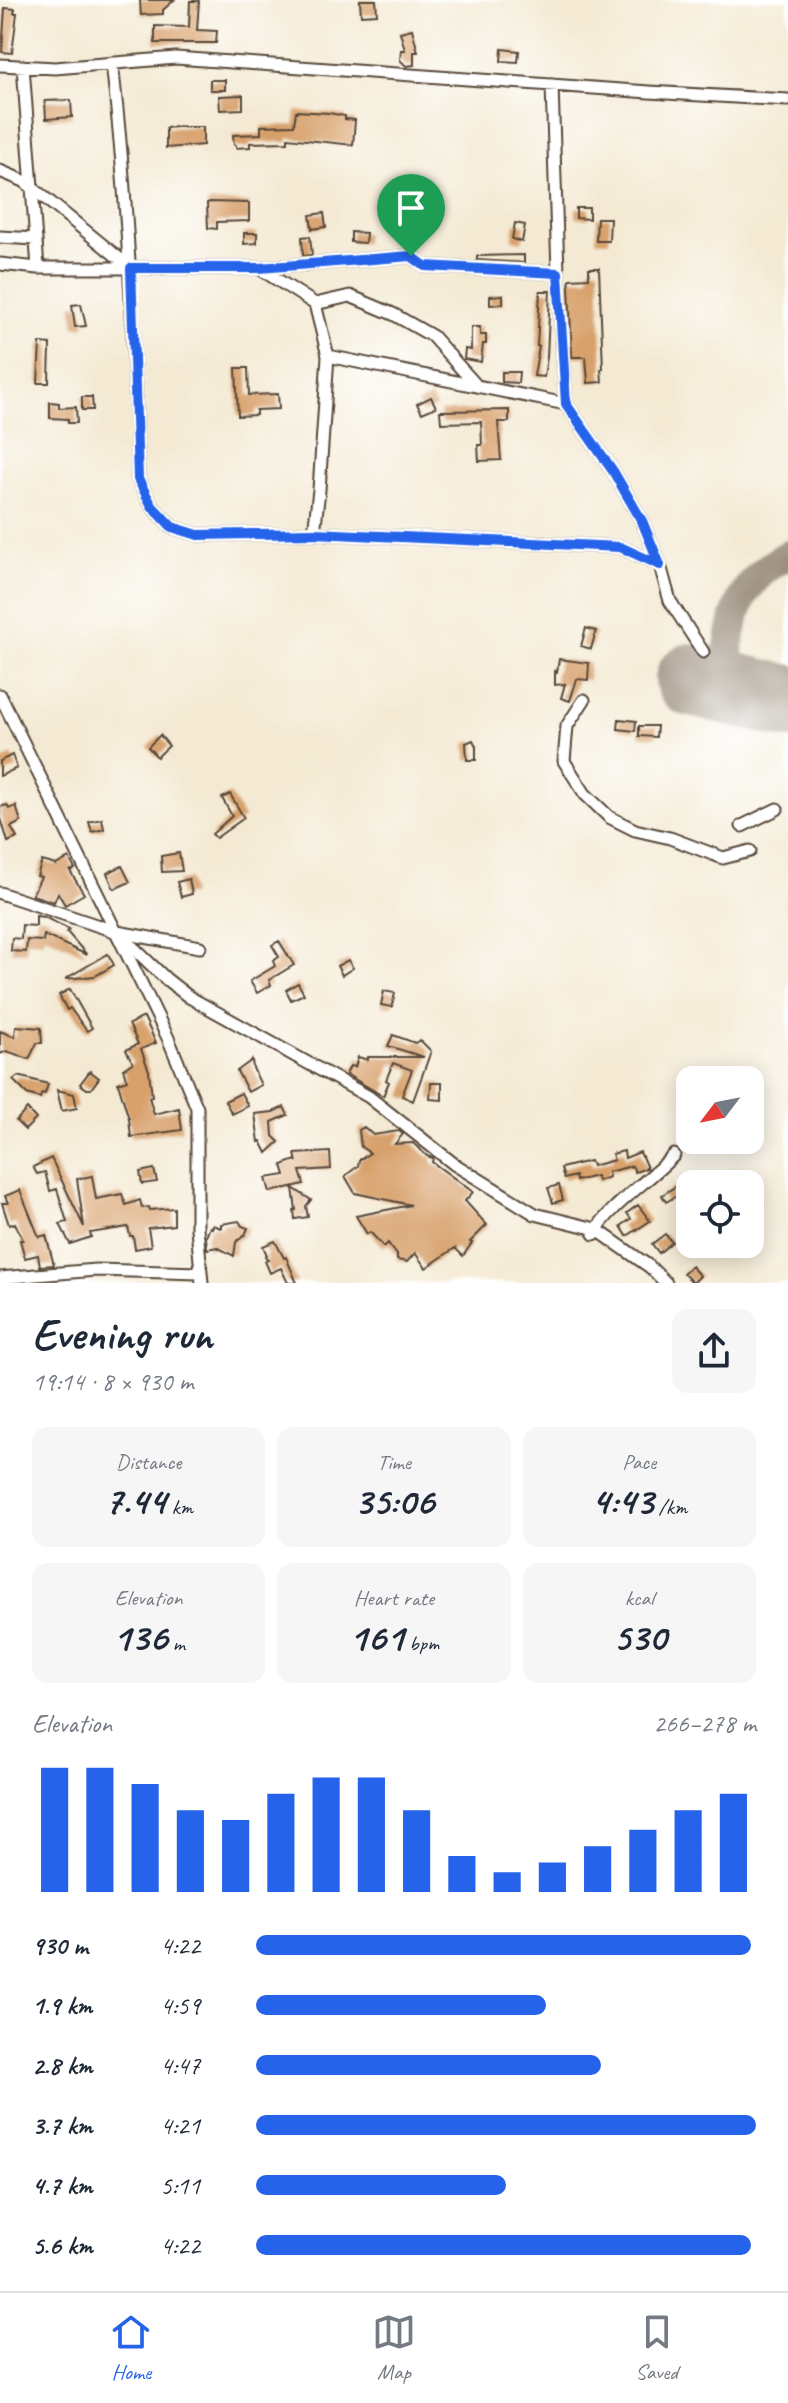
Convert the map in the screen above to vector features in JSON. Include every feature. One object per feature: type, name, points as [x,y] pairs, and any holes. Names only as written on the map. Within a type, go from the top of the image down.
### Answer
[{"type":"street","points":[[0,65],[55,68],[176,58],[788,100]]},
{"type":"street","points":[[112,63],[131,268],[138,479],[152,506],[172,527],[198,535],[314,533],[620,547],[660,565]]},
{"type":"street","points":[[23,66],[38,268]]},
{"type":"street","points":[[552,85],[566,404],[613,471],[642,521],[660,565],[670,601],[703,652]]},
{"type":"street","points":[[0,171],[24,181],[131,268]]},
{"type":"street","points":[[0,237],[36,239]]},
{"type":"street","points":[[0,264],[38,268],[259,268],[411,256],[425,266],[558,273]]},
{"type":"street","points":[[259,268],[315,304],[328,356],[314,533]]},
{"type":"street","points":[[315,304],[350,296],[393,314],[432,336],[475,384]]},
{"type":"street","points":[[328,356],[566,404]]},
{"type":"street","points":[[0,695],[168,1038],[197,1108],[197,1228],[201,1278],[96,1270],[0,1278]]},
{"type":"street","points":[[584,700],[567,726],[564,761],[585,794],[609,817],[635,830],[670,838],[723,858],[750,851]]},
{"type":"street","points":[[742,826],[777,809]]},
{"type":"street","points":[[0,893],[117,932],[200,947]]},
{"type":"street","points":[[117,932],[189,997],[369,1097],[441,1154],[535,1214],[596,1229],[668,1283]]},
{"type":"street","points":[[593,1233],[618,1205],[674,1155]]},
{"type":"street","points":[[593,1233],[620,1245]]},
{"type":"street","points":[[593,1233],[658,1272],[668,1283]]},
{"type":"building","points":[[140,0],[174,0],[163,10],[163,14],[141,15]]},
{"type":"building","points":[[360,0],[376,0],[377,14],[361,15]]},
{"type":"building","points":[[190,1],[199,1],[197,30],[217,31],[216,43],[155,43],[155,26],[189,27]]},
{"type":"building","points":[[5,8],[15,9],[14,13],[17,13],[12,53],[2,52]]},
{"type":"building","points":[[412,29],[418,52],[414,52],[414,65],[406,66],[400,60],[401,50],[405,50],[400,32]]},
{"type":"building","points":[[502,49],[519,51],[518,62],[501,61]]},
{"type":"building","points":[[210,80],[225,80],[225,90],[210,90]]},
{"type":"building","points":[[243,95],[243,109],[220,110],[219,96]]},
{"type":"building","points":[[71,100],[72,117],[46,119],[45,101]]},
{"type":"building","points":[[296,111],[329,113],[355,120],[353,145],[288,138],[288,142],[250,143],[250,147],[236,148],[234,145],[233,135],[261,134],[261,126],[294,125]]},
{"type":"building","points":[[203,127],[203,145],[166,148],[166,128]]},
{"type":"building","points":[[207,203],[249,203],[249,221],[217,222],[217,229],[208,228]]},
{"type":"building","points":[[576,208],[589,208],[589,219],[576,218]]},
{"type":"building","points":[[324,213],[326,227],[312,229],[310,215]]},
{"type":"building","points":[[597,218],[610,218],[609,241],[596,241]]},
{"type":"building","points":[[515,223],[525,225],[522,242],[512,239]]},
{"type":"building","points":[[351,232],[366,233],[365,243],[351,242]]},
{"type":"building","points":[[244,233],[257,233],[257,243],[244,244]]},
{"type":"building","points":[[310,236],[312,255],[303,256],[302,237]]},
{"type":"building","points":[[524,255],[524,263],[477,260],[477,256]]},
{"type":"building","points":[[589,268],[599,268],[603,369],[602,382],[588,383],[586,357],[572,357],[569,287],[570,279],[589,278]]},
{"type":"building","points":[[540,291],[550,291],[544,377],[534,376],[539,346]]},
{"type":"building","points":[[503,295],[503,304],[490,305],[490,296]]},
{"type":"building","points":[[81,304],[86,326],[75,327],[72,305]]},
{"type":"building","points":[[471,327],[480,327],[480,335],[486,335],[481,362],[464,359],[465,349],[471,350]]},
{"type":"building","points":[[40,343],[50,344],[49,383],[38,383]]},
{"type":"building","points":[[236,368],[248,368],[249,395],[278,394],[279,409],[256,410],[256,415],[238,416]]},
{"type":"building","points":[[502,372],[519,372],[518,383],[502,382]]},
{"type":"building","points":[[82,397],[92,397],[93,410],[82,410]]},
{"type":"building","points":[[431,397],[436,407],[422,413],[417,404]]},
{"type":"building","points":[[50,402],[59,403],[59,408],[76,407],[77,423],[50,418]]},
{"type":"building","points":[[509,410],[509,422],[498,422],[501,460],[479,461],[481,422],[441,423],[440,411]]},
{"type":"building","points":[[586,628],[596,631],[591,649],[581,646]]},
{"type":"building","points":[[559,659],[589,663],[588,680],[577,679],[570,701],[561,698],[565,684],[555,685]]},
{"type":"building","points":[[619,719],[636,721],[635,731],[618,729]]},
{"type":"building","points":[[639,726],[657,726],[656,737],[639,736]]},
{"type":"building","points":[[160,735],[169,746],[157,757],[148,747]]},
{"type":"building","points":[[473,740],[476,760],[467,760],[466,743]]},
{"type":"building","points":[[12,755],[17,768],[0,776],[0,761]]},
{"type":"building","points":[[230,794],[244,818],[216,838],[212,834],[232,816],[222,798]]},
{"type":"building","points":[[7,805],[9,809],[16,806],[21,822],[11,827],[17,838],[8,842],[0,815],[0,807]]},
{"type":"building","points":[[102,819],[104,829],[92,832],[89,822]]},
{"type":"building","points":[[179,853],[182,871],[162,872],[161,856]]},
{"type":"building","points":[[69,858],[75,869],[70,871],[84,894],[65,905],[58,893],[54,902],[32,895],[41,877],[37,876],[42,861],[56,865]]},
{"type":"building","points":[[122,866],[130,882],[114,889],[107,873]]},
{"type":"building","points":[[189,879],[192,894],[181,897],[177,882]]},
{"type":"building","points":[[36,916],[69,929],[67,932],[87,955],[44,935],[43,941],[27,940],[26,952],[11,951],[12,938],[21,939],[22,925],[36,926]]},
{"type":"building","points":[[279,941],[294,965],[269,980],[271,985],[257,993],[250,981],[275,966],[273,961],[279,957],[272,945]]},
{"type":"building","points":[[108,954],[114,965],[95,976],[65,979]]},
{"type":"building","points":[[348,960],[353,968],[342,975],[337,966]]},
{"type":"building","points":[[298,983],[304,994],[291,1000],[286,990]]},
{"type":"building","points":[[70,989],[92,1028],[87,1031],[70,1008],[67,1010],[59,995]]},
{"type":"building","points":[[384,991],[395,993],[392,1007],[381,1005]]},
{"type":"building","points":[[144,1017],[156,1043],[141,1049],[149,1071],[152,1096],[149,1097],[154,1114],[179,1108],[182,1130],[131,1137],[118,1083],[127,1080],[123,1069],[133,1063],[126,1050],[138,1044],[129,1024]]},
{"type":"building","points":[[16,1026],[41,1028],[42,1043],[37,1043],[29,1059],[7,1051],[0,1054],[0,1031],[15,1037]]},
{"type":"building","points":[[393,1035],[415,1043],[420,1040],[431,1051],[413,1101],[402,1096],[412,1070],[393,1063],[383,1096],[346,1074],[350,1066],[355,1067],[358,1057],[368,1060],[368,1057],[424,1057],[388,1046]]},
{"type":"building","points":[[252,1060],[261,1085],[248,1092],[237,1071]]},
{"type":"building","points":[[90,1071],[99,1078],[91,1089],[87,1089],[80,1084]]},
{"type":"building","points":[[18,1076],[48,1084],[45,1094],[42,1093],[40,1098],[27,1094],[13,1080]]},
{"type":"building","points":[[431,1083],[442,1083],[442,1100],[430,1099]]},
{"type":"building","points":[[57,1090],[74,1094],[77,1108],[62,1111]]},
{"type":"building","points":[[241,1093],[248,1106],[232,1114],[225,1101]]},
{"type":"building","points":[[284,1107],[288,1115],[272,1122],[273,1136],[279,1142],[267,1153],[259,1142],[255,1114]]},
{"type":"building","points":[[27,1109],[36,1119],[25,1130],[16,1121]]},
{"type":"building","points":[[364,1127],[373,1135],[399,1131],[403,1134],[395,1144],[413,1143],[433,1158],[432,1162],[473,1192],[465,1201],[487,1225],[470,1242],[463,1256],[455,1248],[426,1268],[415,1253],[407,1262],[397,1260],[388,1243],[384,1247],[370,1232],[367,1234],[356,1216],[411,1205],[355,1193],[345,1176],[370,1153],[361,1147],[359,1130]]},
{"type":"building","points":[[624,1151],[625,1158],[640,1152],[647,1168],[635,1172],[632,1166],[608,1172],[609,1177],[598,1181],[596,1176],[576,1181],[575,1176],[564,1179],[561,1168],[590,1161],[592,1166],[614,1160],[612,1154]]},
{"type":"building","points":[[330,1152],[331,1169],[300,1171],[304,1184],[270,1192],[266,1178],[285,1175],[282,1165],[297,1162],[295,1154]]},
{"type":"building","points":[[51,1158],[84,1227],[77,1179],[92,1176],[96,1199],[122,1194],[126,1205],[140,1200],[142,1208],[149,1207],[150,1210],[174,1208],[174,1225],[148,1228],[151,1246],[135,1249],[128,1227],[90,1233],[91,1237],[70,1244],[60,1224],[67,1222],[57,1189],[50,1191],[45,1172],[37,1174],[33,1167]]},
{"type":"building","points":[[154,1169],[157,1182],[142,1184],[140,1172]]},
{"type":"building","points":[[559,1185],[563,1200],[553,1203],[548,1188]]},
{"type":"building","points":[[676,1186],[676,1196],[666,1202],[662,1195]]},
{"type":"building","points":[[293,1188],[311,1200],[306,1206],[308,1217],[295,1219]]},
{"type":"building","points":[[20,1190],[39,1237],[46,1235],[54,1265],[40,1266],[38,1255],[25,1258],[20,1240],[23,1240],[15,1223],[9,1225],[2,1203],[8,1203],[5,1196]]},
{"type":"building","points":[[638,1205],[650,1221],[627,1236],[621,1226],[631,1219],[627,1213]]},
{"type":"building","points":[[239,1221],[248,1228],[236,1242],[234,1256],[217,1247],[207,1249],[206,1237],[210,1227],[221,1228],[221,1224]]},
{"type":"building","points":[[665,1234],[672,1242],[659,1253],[652,1244]]},
{"type":"building","points":[[275,1241],[297,1283],[288,1283],[281,1268],[270,1273],[263,1246]]},
{"type":"building","points":[[691,1266],[700,1276],[693,1283],[683,1273]]},
{"type":"taxiway","points":[[723,687],[732,628],[744,595],[754,580],[788,555]]},
{"type":"runway","points":[[692,680],[788,702]]},
{"type":"route","points":[[411,256],[425,266],[558,273],[566,404],[613,471],[642,521],[660,565],[620,547],[314,533],[198,535],[172,527],[152,506],[138,479],[131,268],[259,268],[411,256]]}]
